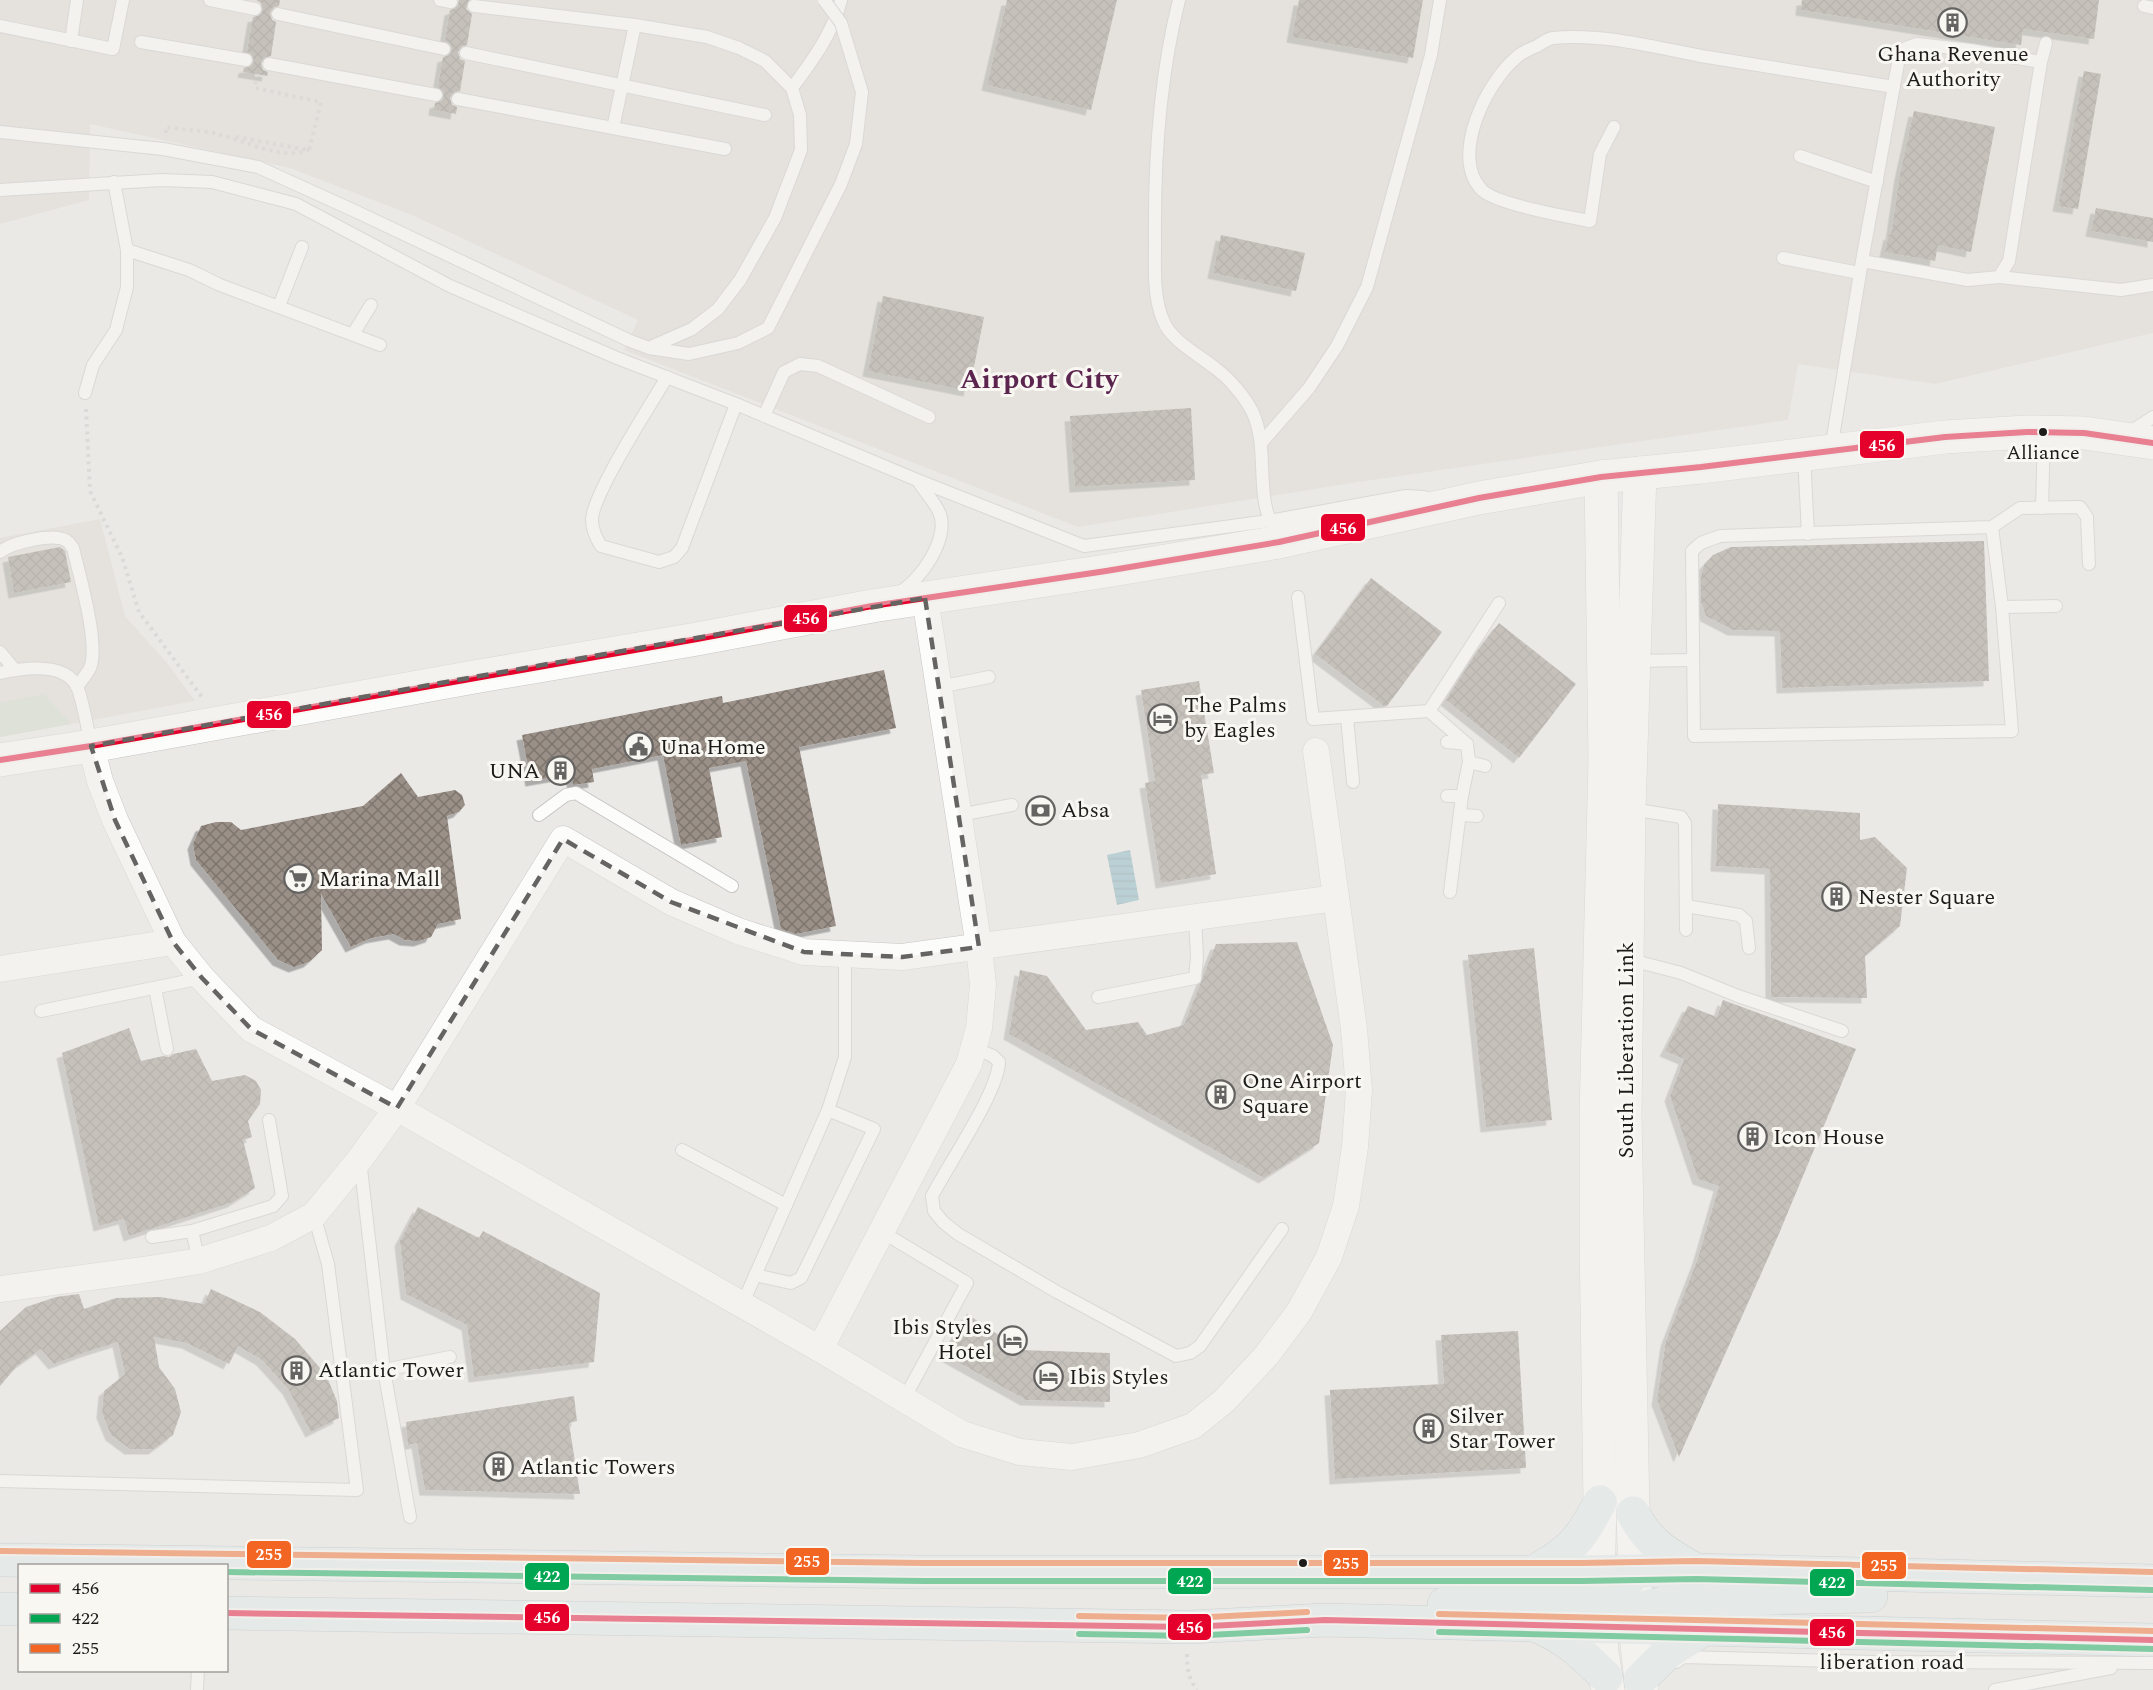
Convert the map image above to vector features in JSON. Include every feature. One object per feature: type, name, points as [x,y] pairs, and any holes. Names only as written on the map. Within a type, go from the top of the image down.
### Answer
[{"type":"highway","points":[[1535,1571],[1565,1553],[1577,1541],[1600,1502]]},
{"type":"highway","points":[[1633,1513],[1642,1531],[1654,1543],[1696,1570]]},
{"type":"highway","points":[[0,1560],[925,1572],[1535,1571],[1598,1583]]},
{"type":"highway","points":[[1325,1620],[1363,1608],[1598,1583],[1635,1572],[1696,1570],[2153,1581]]},
{"type":"highway","points":[[1637,1618],[1662,1603],[1699,1598],[1951,1593],[1962,1591],[1995,1577]]},
{"type":"highway","points":[[0,1609],[18,1609]]},
{"type":"highway","name":"liberation road","points":[[228,1613],[1183,1626],[1325,1620],[1600,1627],[1637,1618],[1704,1629],[2146,1651]]},
{"type":"highway","points":[[1535,1625],[1557,1634],[1571,1644],[1607,1684]]},
{"type":"highway","points":[[1642,1687],[1668,1652],[1704,1629]]},
{"type":"street","points":[[0,760],[697,639],[872,606],[1118,570],[1274,532],[1601,477],[1945,437],[2084,433],[2153,443]]},
{"type":"street","name":"South Liberation Link","points":[[1640,473],[1626,958],[1626,1182],[1633,1513],[1642,1687]]},
{"type":"street","name":"South Liberation Link","points":[[1601,477],[1605,760],[1596,1116],[1600,1502],[1598,1583],[1600,1627],[1607,1684]]},
{"type":"street","points":[[820,1349],[969,1064],[979,1028],[983,985],[980,947],[926,598]]},
{"type":"street","points":[[91,746],[100,781],[115,820],[173,942],[202,978],[251,1029],[397,1108],[820,1349],[962,1434],[1020,1452],[1072,1457],[1139,1445],[1193,1426],[1224,1401],[1266,1356],[1299,1312],[1329,1257],[1346,1206],[1355,1147],[1359,1090],[1354,1029],[1316,751]]},
{"type":"street","points":[[0,1288],[199,1261],[271,1238],[314,1215],[360,1159],[397,1108],[563,839],[671,902],[738,931],[804,952],[902,957],[1336,898]]},
{"type":"street","points":[[0,969],[173,942]]},
{"type":"lane","points":[[71,40],[76,0]]},
{"type":"lane","points":[[0,26],[112,49],[123,0]]},
{"type":"lane","points":[[210,0],[255,9]]},
{"type":"lane","points":[[2,132],[163,149],[258,167],[628,340],[649,348],[689,354],[738,343],[768,328],[841,184],[856,144],[862,92],[841,23],[824,0]]},
{"type":"lane","points":[[792,88],[820,50],[838,13],[841,0]]},
{"type":"lane","points":[[0,190],[162,180],[212,182],[296,204],[450,286],[917,480],[1084,546],[1274,532],[1262,480],[1262,442],[1252,413],[1239,392],[1215,368],[1185,347],[1163,321],[1155,284],[1159,120],[1168,44],[1179,0]]},
{"type":"lane","points":[[1262,442],[1309,388],[1337,346],[1367,287],[1431,55],[1440,0]]},
{"type":"lane","points":[[474,6],[707,36],[765,61],[792,88],[800,115],[801,150],[775,218],[740,280],[718,309],[692,329],[649,348]]},
{"type":"lane","points":[[278,14],[444,48]]},
{"type":"lane","points":[[613,128],[635,25]]},
{"type":"lane","points":[[1614,127],[1600,154],[1590,221],[1533,209],[1501,199],[1483,191],[1473,176],[1469,152],[1478,111],[1496,81],[1517,57],[1551,38],[1604,38],[1894,87]]},
{"type":"lane","points":[[141,42],[246,60]]},
{"type":"lane","points":[[1999,277],[2009,261],[2046,43]]},
{"type":"lane","points":[[1808,534],[1817,452],[1862,261],[1899,58],[1906,48],[1917,44],[2041,62]]},
{"type":"lane","points":[[466,53],[765,115]]},
{"type":"lane","points":[[269,64],[436,95]]},
{"type":"lane","points":[[458,99],[725,149]]},
{"type":"lane","points":[[1800,156],[1877,182]]},
{"type":"lane","points":[[85,393],[93,365],[116,330],[127,287],[127,250],[114,182]]},
{"type":"lane","points":[[279,306],[302,247]]},
{"type":"lane","points":[[127,250],[189,270],[220,285],[380,345]]},
{"type":"lane","points":[[1783,258],[1859,273]]},
{"type":"lane","points":[[1862,261],[1968,280],[1999,277],[2121,290],[2153,285]]},
{"type":"lane","points":[[353,334],[371,305]]},
{"type":"lane","points":[[764,416],[784,372],[800,364],[818,366],[929,417]]},
{"type":"lane","points":[[667,377],[598,495],[592,519],[595,536],[601,546],[658,562],[674,557],[682,548],[736,404]]},
{"type":"lane","points":[[2121,437],[2153,417]]},
{"type":"lane","points":[[2042,508],[2044,433]]},
{"type":"lane","points":[[872,606],[902,591],[926,567],[942,536],[940,513],[917,480]]},
{"type":"lane","points":[[1992,527],[2002,607],[2012,731],[1694,736],[1692,551],[1701,543],[1720,536],[1992,527],[2020,508],[2080,507],[2088,517],[2089,564]]},
{"type":"lane","points":[[0,552],[32,540],[54,537],[66,540],[73,548],[88,614],[92,646],[91,666],[77,687]]},
{"type":"lane","points":[[1298,597],[1313,719],[1428,711],[1467,744],[1469,762],[1462,795],[1450,892]]},
{"type":"lane","points":[[1428,711],[1499,603]]},
{"type":"lane","points":[[2002,607],[2056,606]]},
{"type":"lane","points":[[0,652],[15,670]]},
{"type":"lane","points":[[1634,661],[1693,660]]},
{"type":"lane","points":[[0,673],[15,670],[55,670],[67,676],[77,687],[91,746]]},
{"type":"lane","points":[[939,687],[989,677]]},
{"type":"lane","points":[[1347,717],[1353,782]]},
{"type":"lane","points":[[1447,742],[1467,744]]},
{"type":"lane","points":[[1469,762],[1485,766]]},
{"type":"lane","points":[[539,815],[566,795],[576,793],[732,886]]},
{"type":"lane","points":[[1447,796],[1462,795]]},
{"type":"lane","points":[[959,815],[1012,805]]},
{"type":"lane","points":[[1629,809],[1681,818],[1685,823],[1686,930]]},
{"type":"lane","points":[[1460,814],[1477,816]]},
{"type":"lane","points":[[1686,906],[1739,915],[1746,921],[1749,948]]},
{"type":"lane","points":[[1098,996],[1195,978],[1197,957],[1195,918]]},
{"type":"lane","points":[[742,1305],[828,1110],[845,1057],[845,954]]},
{"type":"lane","points":[[1626,958],[1681,973],[1738,996],[1842,1031]]},
{"type":"lane","points":[[41,1011],[202,978]]},
{"type":"lane","points":[[155,988],[167,1049]]},
{"type":"lane","points":[[974,1048],[993,1056],[999,1062],[999,1072],[932,1196],[934,1211],[958,1234],[1057,1292],[1176,1356],[1190,1353],[1200,1346],[1282,1229]]},
{"type":"lane","points":[[755,1275],[791,1283],[801,1278],[874,1129],[828,1110]]},
{"type":"lane","points":[[152,1237],[192,1231],[260,1212],[273,1206],[282,1196],[269,1120]]},
{"type":"lane","points":[[682,1150],[786,1205]]},
{"type":"lane","points":[[360,1159],[384,1370],[410,1517]]},
{"type":"lane","points":[[0,1481],[357,1490],[328,1264],[314,1215]]},
{"type":"lane","points":[[192,1231],[199,1261]]},
{"type":"lane","points":[[882,1232],[967,1283],[904,1399]]},
{"type":"lane","points":[[384,1370],[450,1357]]},
{"type":"lane","points":[[1995,1690],[2146,1651]]},
{"type":"lane","name":"liberation road","points":[[1642,1687],[1683,1657],[1874,1662],[2146,1651],[2153,1663]]},
{"type":"lane","points":[[197,1690],[198,1672]]},
{"type":"path","points":[[166,127],[216,134],[269,150],[298,154],[309,150],[321,102],[255,88],[257,74]]},
{"type":"path","points":[[85,393],[90,491],[122,557],[139,612],[221,722]]},
{"type":"path","points":[[1183,1626],[1187,1668],[1190,1681],[1197,1690]]},
{"type":"highlighted area","points":[[925,598],[979,947],[902,957],[804,952],[671,902],[563,839],[397,1108],[251,1029],[202,978],[173,942],[115,820],[91,746],[474,677]]},
{"type":"shaded area","points":[[0,0],[2153,0],[2153,333],[1935,384],[1798,364],[1788,420],[1358,482],[1078,527],[624,350],[638,320],[412,215],[290,168],[90,124],[89,200],[0,224]]},
{"type":"shaded area","points":[[100,519],[125,616],[167,663],[195,701],[0,737],[0,538]]},
{"type":"green space","points":[[44,694],[71,724],[0,737],[0,703]]},
{"type":"water","points":[[1130,850],[1139,900],[1117,905],[1107,855]]},
{"type":"building","points":[[256,0],[280,0],[279,6],[272,8],[270,13],[272,20],[276,22],[271,56],[263,58],[261,63],[263,70],[268,72],[267,76],[243,72],[244,68],[252,66],[254,61],[252,54],[247,52],[253,17],[261,15],[263,10],[261,3]]},
{"type":"building","points":[[459,0],[469,0],[466,9],[472,14],[467,45],[460,47],[458,52],[460,59],[465,61],[460,91],[452,93],[450,98],[452,105],[457,107],[456,114],[434,110],[435,103],[442,101],[444,97],[444,92],[438,87],[443,57],[450,55],[452,50],[450,43],[445,41],[450,10],[457,8]]},
{"type":"building","points":[[1007,0],[1117,0],[1091,110],[987,85]]},
{"type":"building","points":[[1299,0],[1423,0],[1413,58],[1292,37]]},
{"type":"building","name":"Ghana Revenue Authority","points":[[1802,0],[2099,0],[2094,39],[2023,29],[2021,45],[1801,10]]},
{"type":"building","points":[[2084,71],[2101,74],[2078,209],[2058,206]]},
{"type":"building","points":[[1914,111],[1995,127],[1971,252],[1938,245],[1935,261],[1885,252],[1889,234],[1891,235],[1900,174]]},
{"type":"building","points":[[2096,208],[2153,218],[2153,242],[2091,231]]},
{"type":"building","points":[[1221,235],[1305,253],[1296,291],[1213,273]]},
{"type":"building","points":[[883,296],[984,317],[969,391],[868,371]]},
{"type":"building","points":[[1191,408],[1195,480],[1075,487],[1070,416]]},
{"type":"building","points":[[1984,541],[1989,681],[1782,688],[1780,631],[1733,630],[1706,616],[1701,602],[1701,576],[1704,565],[1713,555],[1731,547]]},
{"type":"building","points":[[60,547],[65,551],[71,582],[14,593],[8,557]]},
{"type":"building","points":[[1371,578],[1442,632],[1387,706],[1315,654]]},
{"type":"building","points":[[1499,623],[1576,684],[1519,758],[1446,700],[1478,650]]},
{"type":"building","points":[[884,670],[896,728],[799,747],[836,926],[796,934],[781,929],[746,761],[709,768],[722,837],[681,845],[663,755],[592,769],[594,782],[573,785],[571,774],[531,781],[522,735],[722,696],[723,703]]},
{"type":"building","points":[[1199,681],[1214,773],[1201,775],[1216,874],[1161,883],[1145,783],[1155,781],[1141,690]]},
{"type":"building","points":[[401,773],[418,797],[455,790],[462,795],[465,805],[459,812],[447,816],[461,919],[438,924],[431,937],[419,941],[405,940],[394,934],[371,938],[351,947],[321,894],[322,950],[309,962],[294,967],[278,960],[196,860],[193,844],[201,826],[216,822],[231,822],[241,830],[363,806]]},
{"type":"building","name":"Nester Square","points":[[1718,804],[1860,813],[1860,840],[1875,837],[1907,868],[1900,926],[1865,956],[1867,998],[1771,997],[1770,869],[1716,866]]},
{"type":"building","name":"One Airport Square","points":[[1297,942],[1333,1045],[1319,1143],[1264,1178],[1009,1034],[1020,970],[1047,976],[1086,1030],[1138,1022],[1147,1035],[1184,1025],[1216,944]]},
{"type":"building","points":[[1534,948],[1552,1120],[1486,1127],[1468,955]]},
{"type":"building","name":"Icon House","points":[[1723,1000],[1856,1049],[1778,1236],[1679,1457],[1657,1400],[1666,1341],[1698,1258],[1719,1186],[1698,1179],[1670,1096],[1684,1059],[1665,1051],[1688,1006],[1717,1017]]},
{"type":"building","points":[[129,1028],[141,1061],[163,1056],[169,1057],[196,1049],[212,1081],[245,1075],[256,1081],[261,1090],[260,1104],[248,1121],[252,1137],[243,1140],[255,1188],[233,1202],[129,1236],[124,1219],[99,1226],[62,1053]]},
{"type":"building","points":[[418,1207],[479,1238],[483,1231],[600,1293],[594,1362],[474,1377],[467,1325],[406,1294],[400,1241]]},
{"type":"building","name":"Atlantic Tower","points":[[211,1289],[260,1312],[295,1339],[326,1375],[337,1401],[339,1418],[311,1432],[288,1389],[262,1360],[238,1346],[229,1364],[187,1343],[154,1337],[159,1367],[175,1389],[181,1412],[173,1435],[154,1449],[130,1449],[111,1435],[102,1413],[104,1391],[125,1374],[118,1342],[54,1364],[41,1349],[17,1366],[0,1386],[0,1331],[26,1307],[56,1297],[79,1294],[84,1309],[116,1298],[160,1297],[204,1304]]},
{"type":"building","name":"Ibis Styles","points":[[967,1314],[1021,1350],[1110,1353],[1110,1402],[1026,1400],[945,1355]]},
{"type":"building","name":"Silver Star Tower","points":[[1518,1331],[1526,1468],[1335,1479],[1330,1390],[1444,1384],[1441,1335]]},
{"type":"building","name":"Atlantic Towers","points":[[574,1396],[577,1421],[569,1423],[580,1494],[425,1490],[417,1443],[408,1445],[406,1422]]},
{"type":"transit line","name":"456","points":[[0,760],[697,639],[872,606],[1279,542],[1479,498],[1601,477],[1945,437],[2027,432],[2084,433],[2153,443]]},
{"type":"transit line","name":"255","points":[[0,1551],[925,1563],[1696,1561],[2153,1572]]},
{"type":"transit line","name":"422","points":[[228,1572],[925,1581],[1696,1579],[2153,1590]]},
{"type":"transit line","name":"255","points":[[1079,1616],[1190,1618],[1307,1612]]},
{"type":"transit line","name":"456","points":[[228,1613],[1190,1627],[1325,1620],[2153,1640]]},
{"type":"transit line","name":"255","points":[[1439,1614],[2153,1631]]},
{"type":"transit line","name":"422","points":[[1079,1634],[1190,1636],[1307,1630]]},
{"type":"transit line","name":"422","points":[[1439,1632],[2153,1649]]},
{"type":"place","name":"Ghana Revenue Authority","points":[[1953,22]]},
{"type":"place","name":"Alliance","points":[[2043,432]]},
{"type":"place","name":"The Palms by Eagles","points":[[1163,718]]},
{"type":"place","name":"Una Home","points":[[639,747]]},
{"type":"place","name":"UNA","points":[[561,771]]},
{"type":"place","name":"Absa","points":[[1040,810]]},
{"type":"place","name":"Marina Mall","points":[[298,879]]},
{"type":"place","name":"Nester Square","points":[[1837,897]]},
{"type":"place","name":"One Airport Square","points":[[1221,1094]]},
{"type":"place","name":"Icon House","points":[[1752,1137]]},
{"type":"place","name":"Ibis Styles Hotel","points":[[1013,1340]]},
{"type":"place","name":"Atlantic Tower","points":[[297,1370]]},
{"type":"place","name":"Ibis Styles","points":[[1048,1377]]},
{"type":"place","name":"Silver Star Tower","points":[[1428,1429]]},
{"type":"place","name":"Atlantic Towers","points":[[499,1467]]},
{"type":"district","name":"Airport City","points":[[1039,379]]}]
